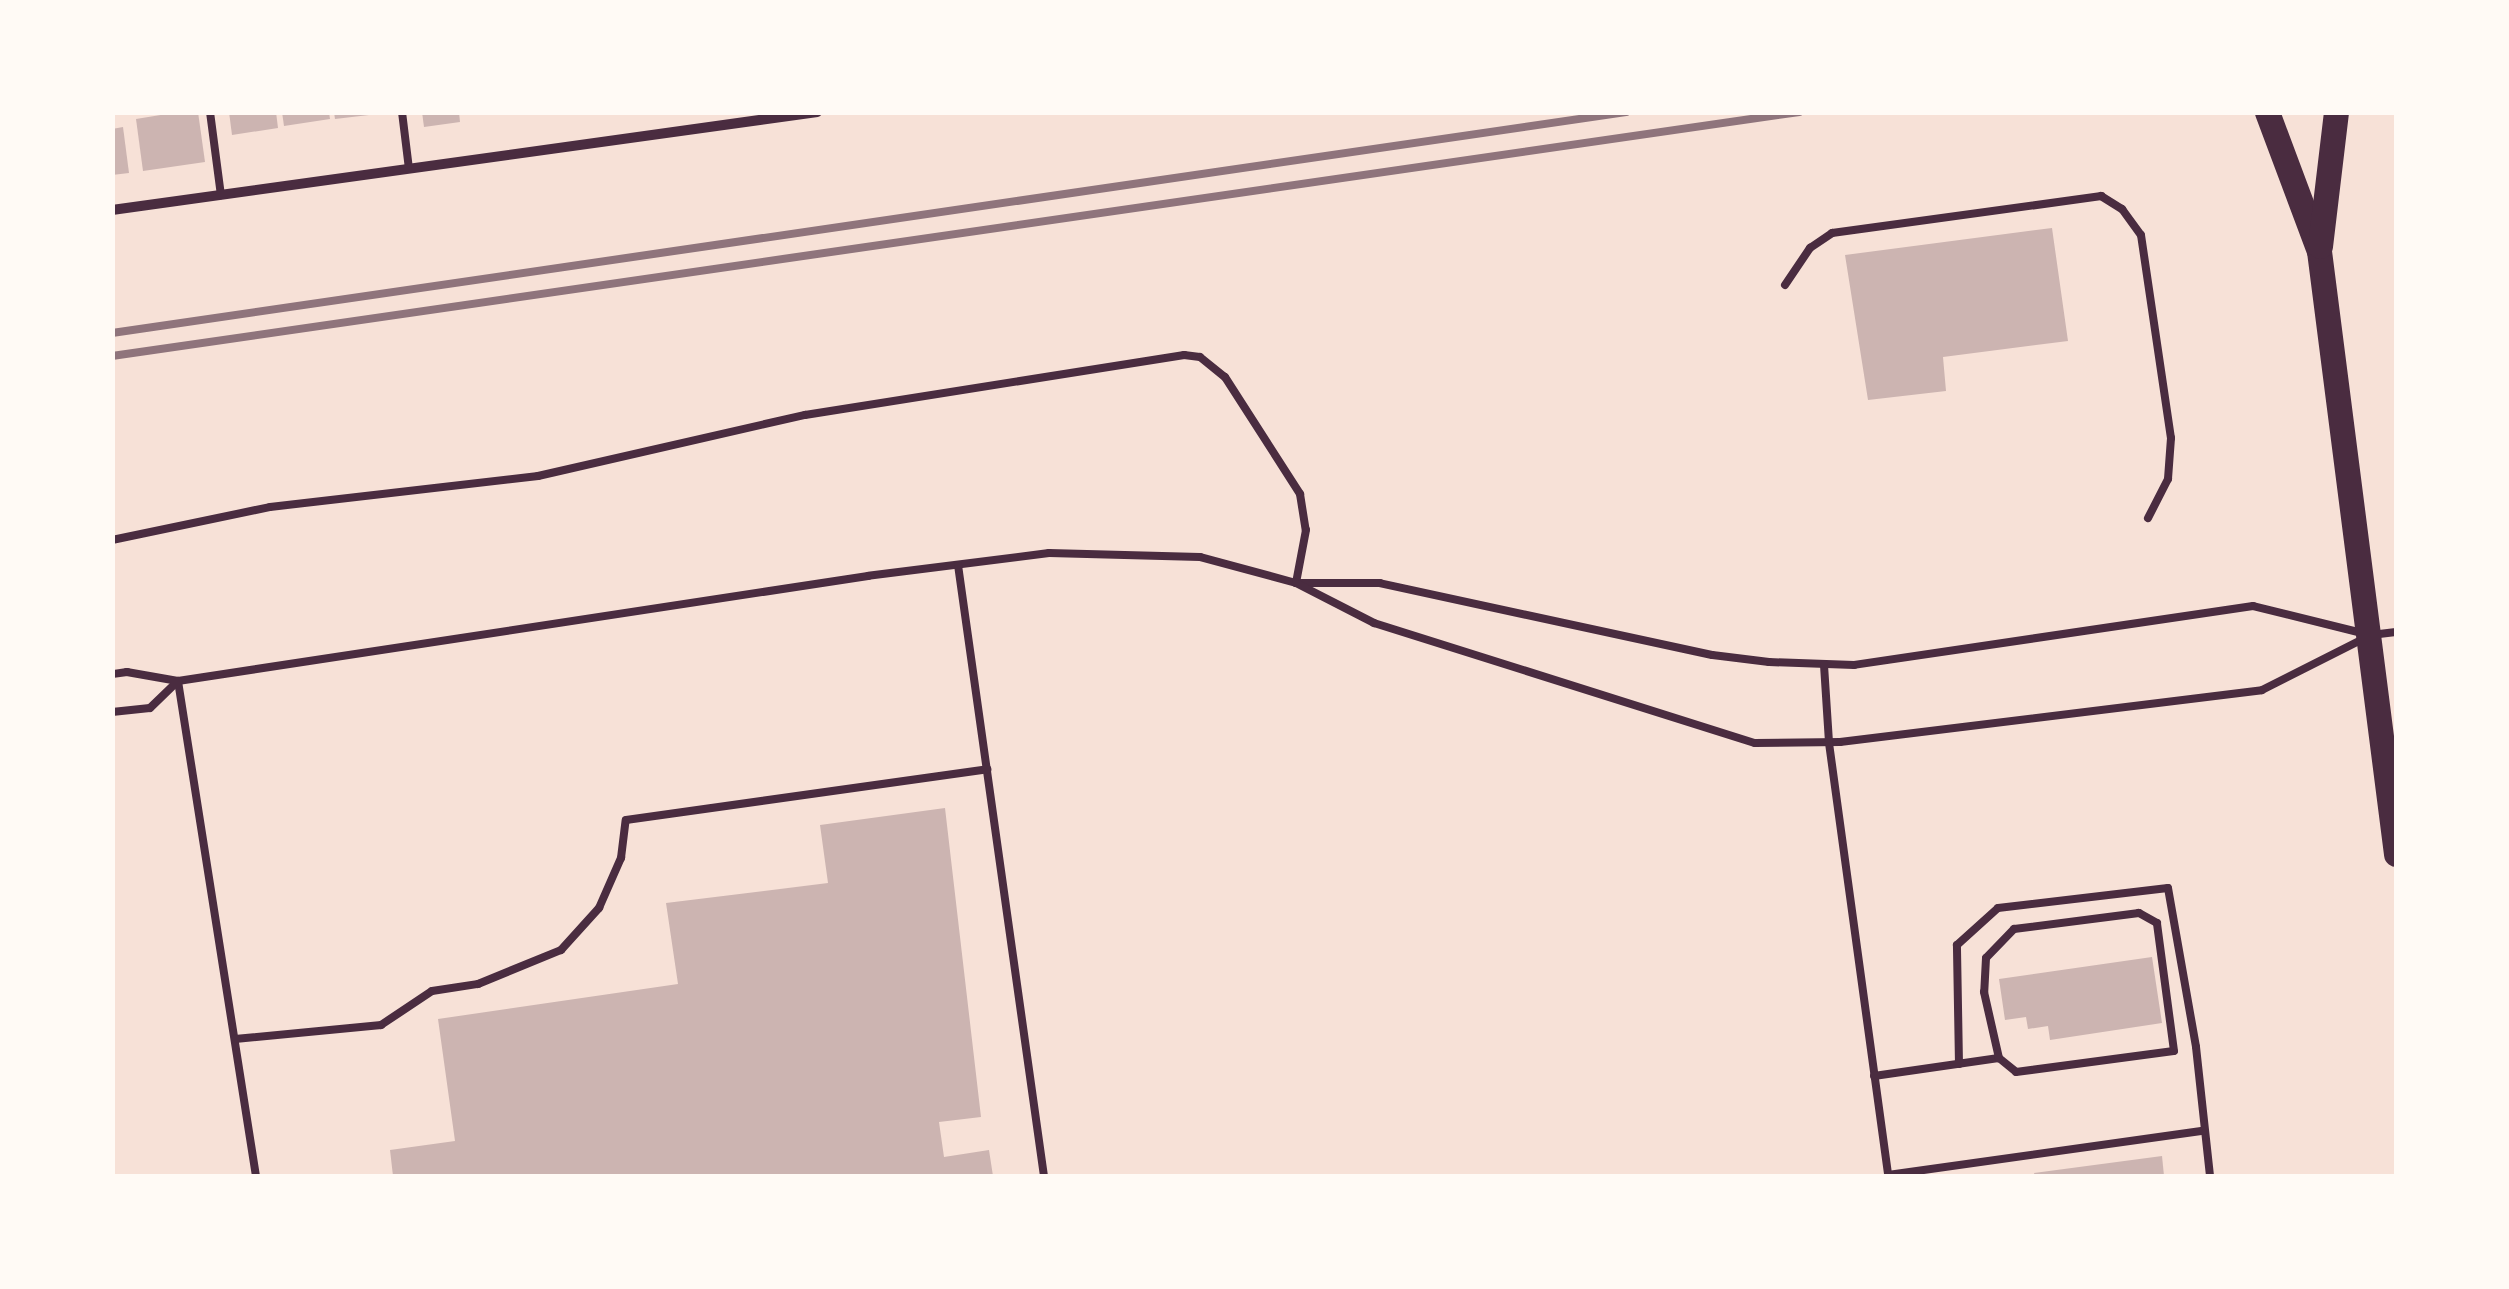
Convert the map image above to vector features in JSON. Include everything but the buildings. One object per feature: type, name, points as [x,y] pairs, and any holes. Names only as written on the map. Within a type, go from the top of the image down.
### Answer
[{"type":"main road","points":[[2267,112],[2320,251],[2384,634],[2396,854]]},
{"type":"main road","points":[[2320,251],[2336,112]]},
{"type":"street","points":[[712,112],[714,127]]},
{"type":"street","points":[[112,210],[816,112]]},
{"type":"lane","points":[[210,112],[220,195]]},
{"type":"lane","points":[[402,112],[409,169]]},
{"type":"lane","points":[[1785,285],[1810,248],[1832,233],[2101,196],[2122,209],[2141,235],[2171,438],[2168,479],[2148,518]]},
{"type":"lane","points":[[112,540],[270,508],[538,476],[804,415],[1184,355],[1200,356],[1225,377],[1300,494],[1306,530],[1296,583]]},
{"type":"lane","points":[[112,674],[128,672],[178,681],[1049,553],[1200,557],[1296,583],[1374,622],[1756,742],[1829,742],[2262,690],[2384,634]]},
{"type":"lane","points":[[958,565],[1044,1176]]},
{"type":"lane","points":[[1296,583],[1380,582],[1712,655],[1824,664],[1854,665],[2253,606],[2384,634]]},
{"type":"lane","points":[[1824,664],[1829,742],[1888,1176],[2203,1131]]},
{"type":"lane","points":[[112,712],[150,708],[178,681]]},
{"type":"lane","points":[[178,681],[256,1176]]},
{"type":"lane","points":[[235,1040],[381,1024],[432,991],[478,984],[561,950],[599,908],[621,858],[626,820],[987,768]]},
{"type":"lane","points":[[1959,1064],[1957,945],[1998,908],[2168,888],[2196,1047],[2210,1176]]},
{"type":"lane","points":[[1874,1076],[2000,1058],[2016,1072],[2174,1051],[2157,923],[2139,912],[2014,929],[1986,958],[1984,992],[2000,1058]]},
{"type":"lane","points":[[1962,1165],[1964,1176]]},
{"type":"railway","points":[[112,333],[1626,112]]},
{"type":"railway","points":[[112,356],[1799,112]]}]
